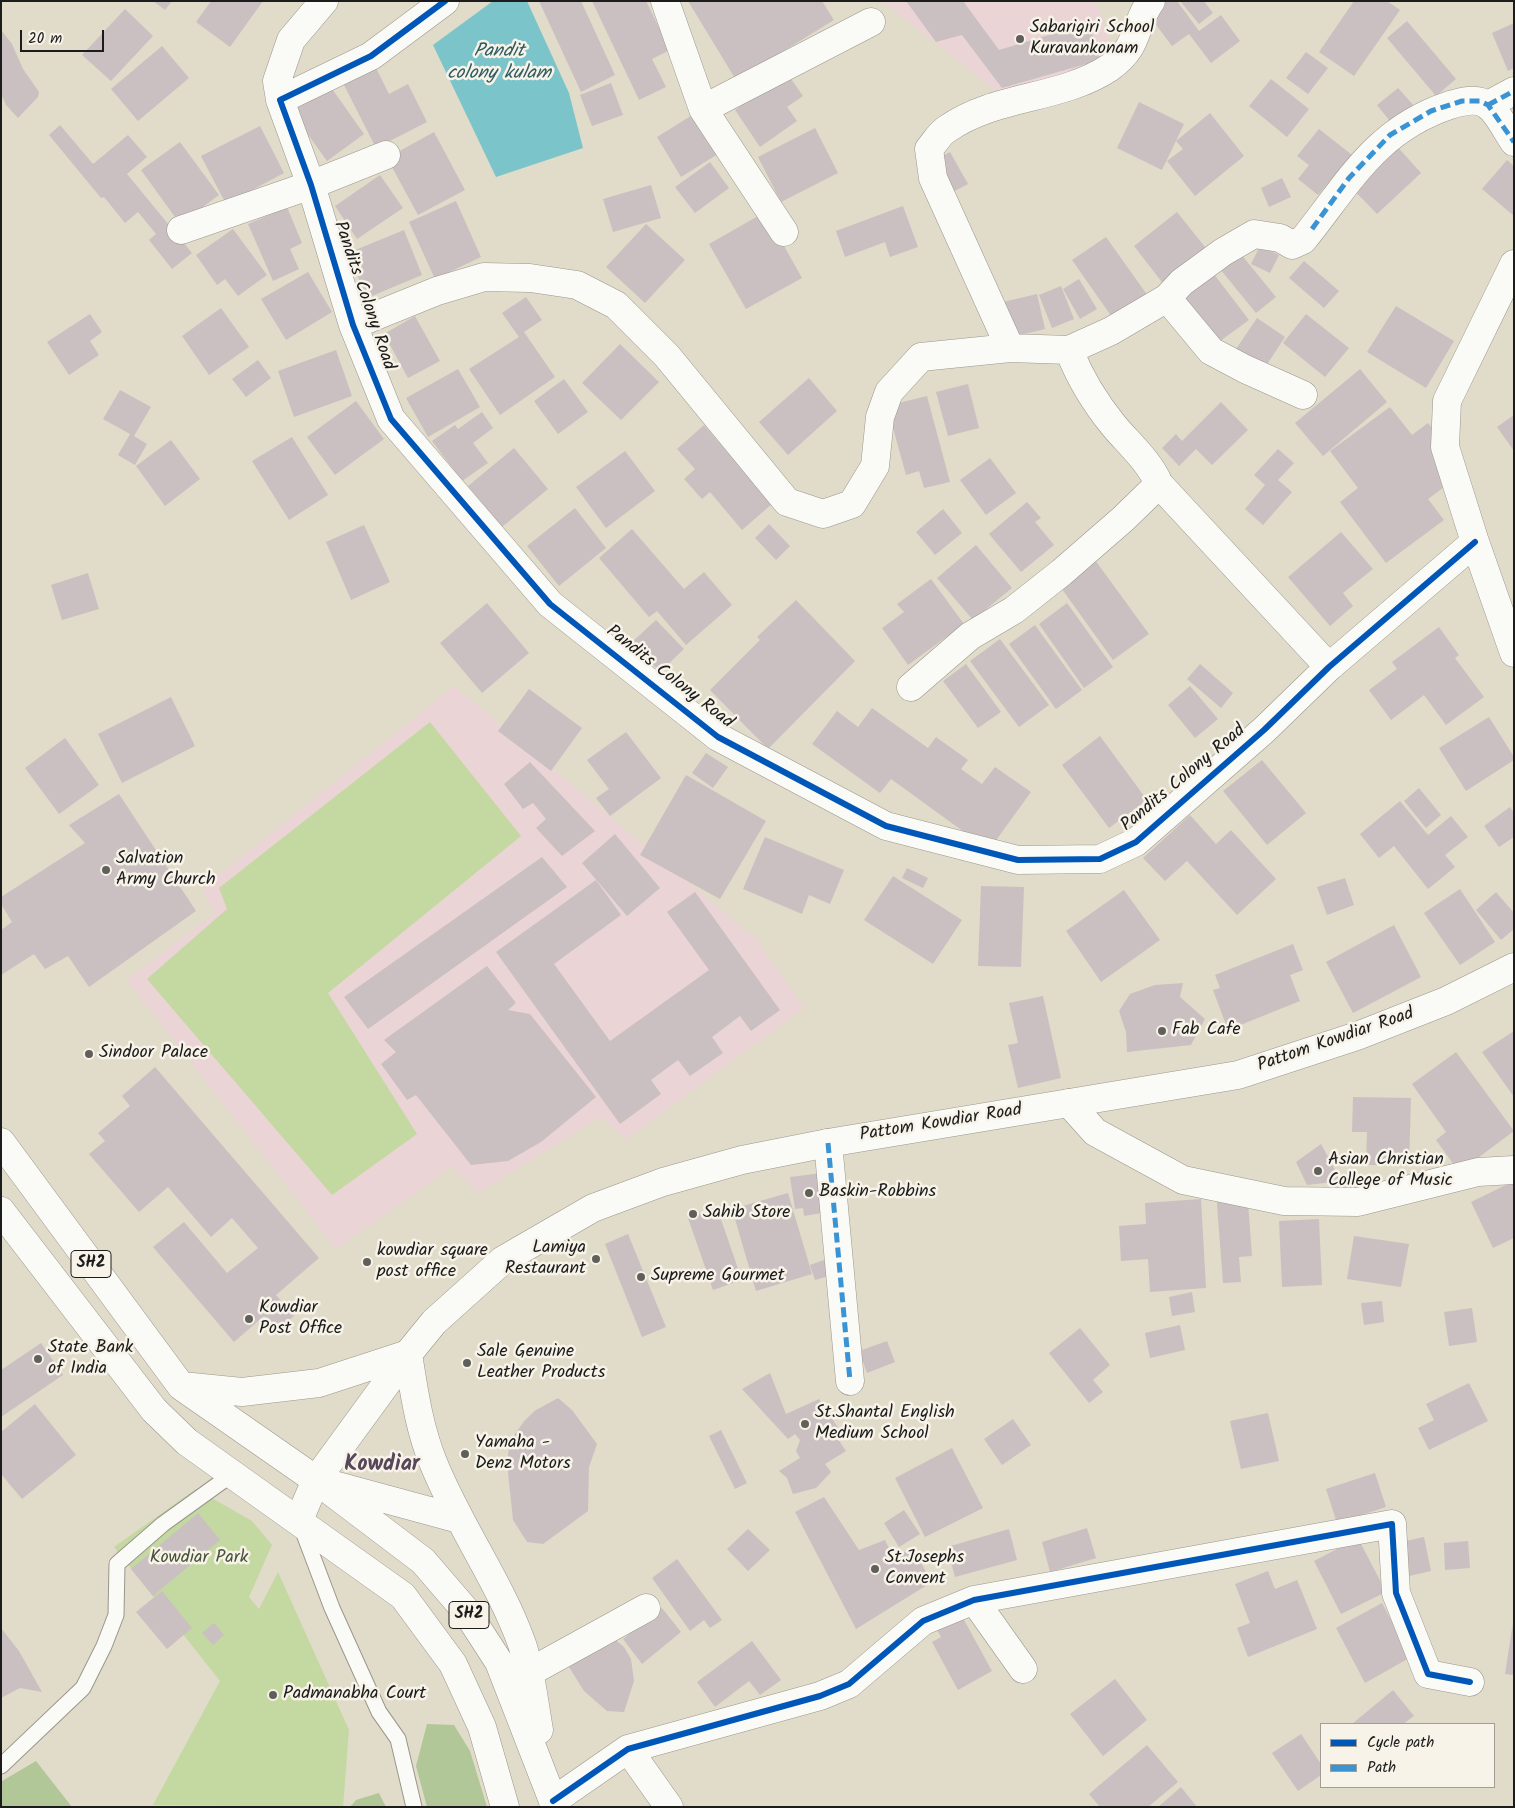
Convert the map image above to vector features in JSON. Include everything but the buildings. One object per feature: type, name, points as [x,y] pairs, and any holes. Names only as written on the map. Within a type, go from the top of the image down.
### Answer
[{"type":"street","name":"Pandits Colony Road","points":[[324,1],[291,40],[276,80],[280,100],[311,185],[353,325],[391,420],[550,604],[718,738],[886,826],[1018,860],[1100,860],[1136,842],[1264,730],[1329,667],[1475,542]]},
{"type":"street","points":[[280,100],[371,56],[445,1]]},
{"type":"street","points":[[665,1],[703,109],[784,232]]},
{"type":"street","points":[[1010,348],[933,178],[929,149],[946,129],[972,115],[1086,80],[1110,67],[1132,46],[1151,1]]},
{"type":"street","points":[[703,109],[871,22]]},
{"type":"street","points":[[1488,105],[1514,91]]},
{"type":"street","points":[[353,325],[437,291],[484,277],[530,278],[577,285],[616,305],[667,356],[787,502],[823,514],[852,504],[875,466],[880,417],[889,392],[921,357],[1010,348],[1069,350],[1111,331],[1166,298],[1182,282],[1223,252],[1254,234],[1280,238],[1292,245],[1303,240],[1349,178],[1390,135],[1431,111],[1462,101],[1480,102],[1488,105],[1514,142]]},
{"type":"street","points":[[181,230],[311,185],[386,155]]},
{"type":"street","points":[[1514,264],[1447,401],[1445,447],[1475,542],[1514,653]]},
{"type":"street","points":[[1166,298],[1211,351],[1245,369],[1303,395]]},
{"type":"street","points":[[1069,350],[1076,368],[1113,424],[1152,468],[1159,484],[1329,667]]},
{"type":"street","points":[[911,687],[970,636],[1014,610],[1062,572],[1123,519],[1159,484]]},
{"type":"street","name":"Pattom Kowdiar Road","points":[[299,1520],[316,1480],[408,1354],[434,1322],[503,1260],[593,1208],[663,1182],[742,1160],[1238,1075],[1358,1036],[1446,1001],[1514,966]]},
{"type":"street","points":[[1068,1103],[1095,1132],[1183,1180],[1284,1201],[1358,1202],[1478,1172],[1514,1170]]},
{"type":"street","name":"SH2","points":[[1,1142],[180,1386],[316,1480],[423,1560],[466,1611],[499,1662],[553,1804]]},
{"type":"street","points":[[828,1144],[850,1381]]},
{"type":"street","points":[[1,1211],[154,1410],[187,1442],[404,1596],[453,1664],[482,1727],[504,1807]]},
{"type":"street","points":[[180,1386],[242,1392],[319,1383],[408,1354],[420,1424],[432,1461],[459,1519],[510,1612],[522,1646],[553,1804],[628,1750],[820,1696],[849,1684],[923,1621],[974,1600],[1392,1524],[1396,1593],[1428,1674],[1470,1682]]},
{"type":"street","name":"SH2","points":[[316,1480],[459,1519]]},
{"type":"street","points":[[974,1600],[1024,1669]]},
{"type":"street","points":[[528,1673],[646,1608]]},
{"type":"street","points":[[628,1750],[669,1807]]},
{"type":"lane","points":[[1,1766],[83,1688],[104,1646],[116,1615],[117,1564],[163,1524],[232,1475]]},
{"type":"lane","points":[[299,1520],[332,1608],[379,1712],[398,1739],[414,1807]]},
{"type":"shaded area","name":"Sabarigiri School Kuravankonam","points":[[882,1],[1093,1],[1099,9],[1118,70],[1009,101]]},
{"type":"shaded area","points":[[454,686],[757,940],[804,1008],[627,1139],[601,1117],[478,1193],[452,1167],[336,1249],[127,980],[215,913],[202,889]]},
{"type":"green space","points":[[430,722],[521,836],[328,993],[417,1134],[332,1195],[147,979],[227,909],[219,888]]},
{"type":"green space","name":"Padmanabha Court","points":[[196,1489],[252,1521],[272,1545],[249,1597],[259,1609],[278,1572],[349,1730],[343,1807],[153,1805],[220,1681],[114,1547]]},
{"type":"green space","points":[[427,1724],[454,1725],[470,1751],[487,1807],[427,1807],[416,1766]]},
{"type":"green space","points":[[36,1761],[72,1807],[1,1807],[2,1781]]},
{"type":"green space","points":[[379,1793],[386,1807],[350,1807],[356,1800]]},
{"type":"water","name":"Pandit colony kulam","points":[[493,1],[527,1],[569,93],[583,148],[496,177],[433,45]]},
{"type":"marked path","points":[[1488,105],[1514,91]]},
{"type":"marked path","points":[[1312,229],[1349,178],[1390,135],[1431,111],[1462,101],[1480,101],[1488,105],[1514,142]]},
{"type":"marked path","points":[[828,1143],[850,1381]]},
{"type":"cycle path","points":[[445,1],[371,56],[280,100],[311,185],[353,325],[391,419],[550,604],[718,737],[886,826],[1018,860],[1100,859],[1136,842],[1264,730],[1329,667],[1475,542]]},
{"type":"cycle path","points":[[553,1801],[628,1749],[820,1696],[849,1684],[923,1621],[974,1600],[1392,1524],[1396,1593],[1428,1674],[1470,1682]]},
{"type":"place","name":"Sabarigiri School Kuravankonam","points":[[1020,39]]},
{"type":"place","name":"Salvation Army Church","points":[[106,870]]},
{"type":"place","name":"Fab Cafe","points":[[1162,1031]]},
{"type":"place","name":"Sindoor Palace","points":[[89,1054]]},
{"type":"place","name":"Asian Christian College of Music","points":[[1318,1171]]},
{"type":"place","name":"Baskin-Robbins","points":[[809,1193]]},
{"type":"place","name":"Sahib Store","points":[[693,1214]]},
{"type":"place","name":"Lamiya Restaurant","points":[[596,1259]]},
{"type":"place","name":"kowdiar square post office","points":[[367,1262]]},
{"type":"place","name":"Supreme Gourmet","points":[[641,1277]]},
{"type":"place","name":"Kowdiar Post Office","points":[[249,1319]]},
{"type":"place","name":"State Bank of India","points":[[38,1359]]},
{"type":"place","name":"Sale Genuine Leather Products","points":[[467,1363]]},
{"type":"place","name":"St.Shantal English Medium School","points":[[805,1424]]},
{"type":"place","name":"Yamaha - Denz Motors","points":[[465,1454]]},
{"type":"place","name":"St.Josephs Convent","points":[[875,1569]]},
{"type":"place","name":"Padmanabha Court","points":[[273,1695]]},
{"type":"district","name":"Kowdiar","points":[[382,1466]]},
{"type":"park label","name":"Kowdiar Park","points":[[199,1559]]}]
